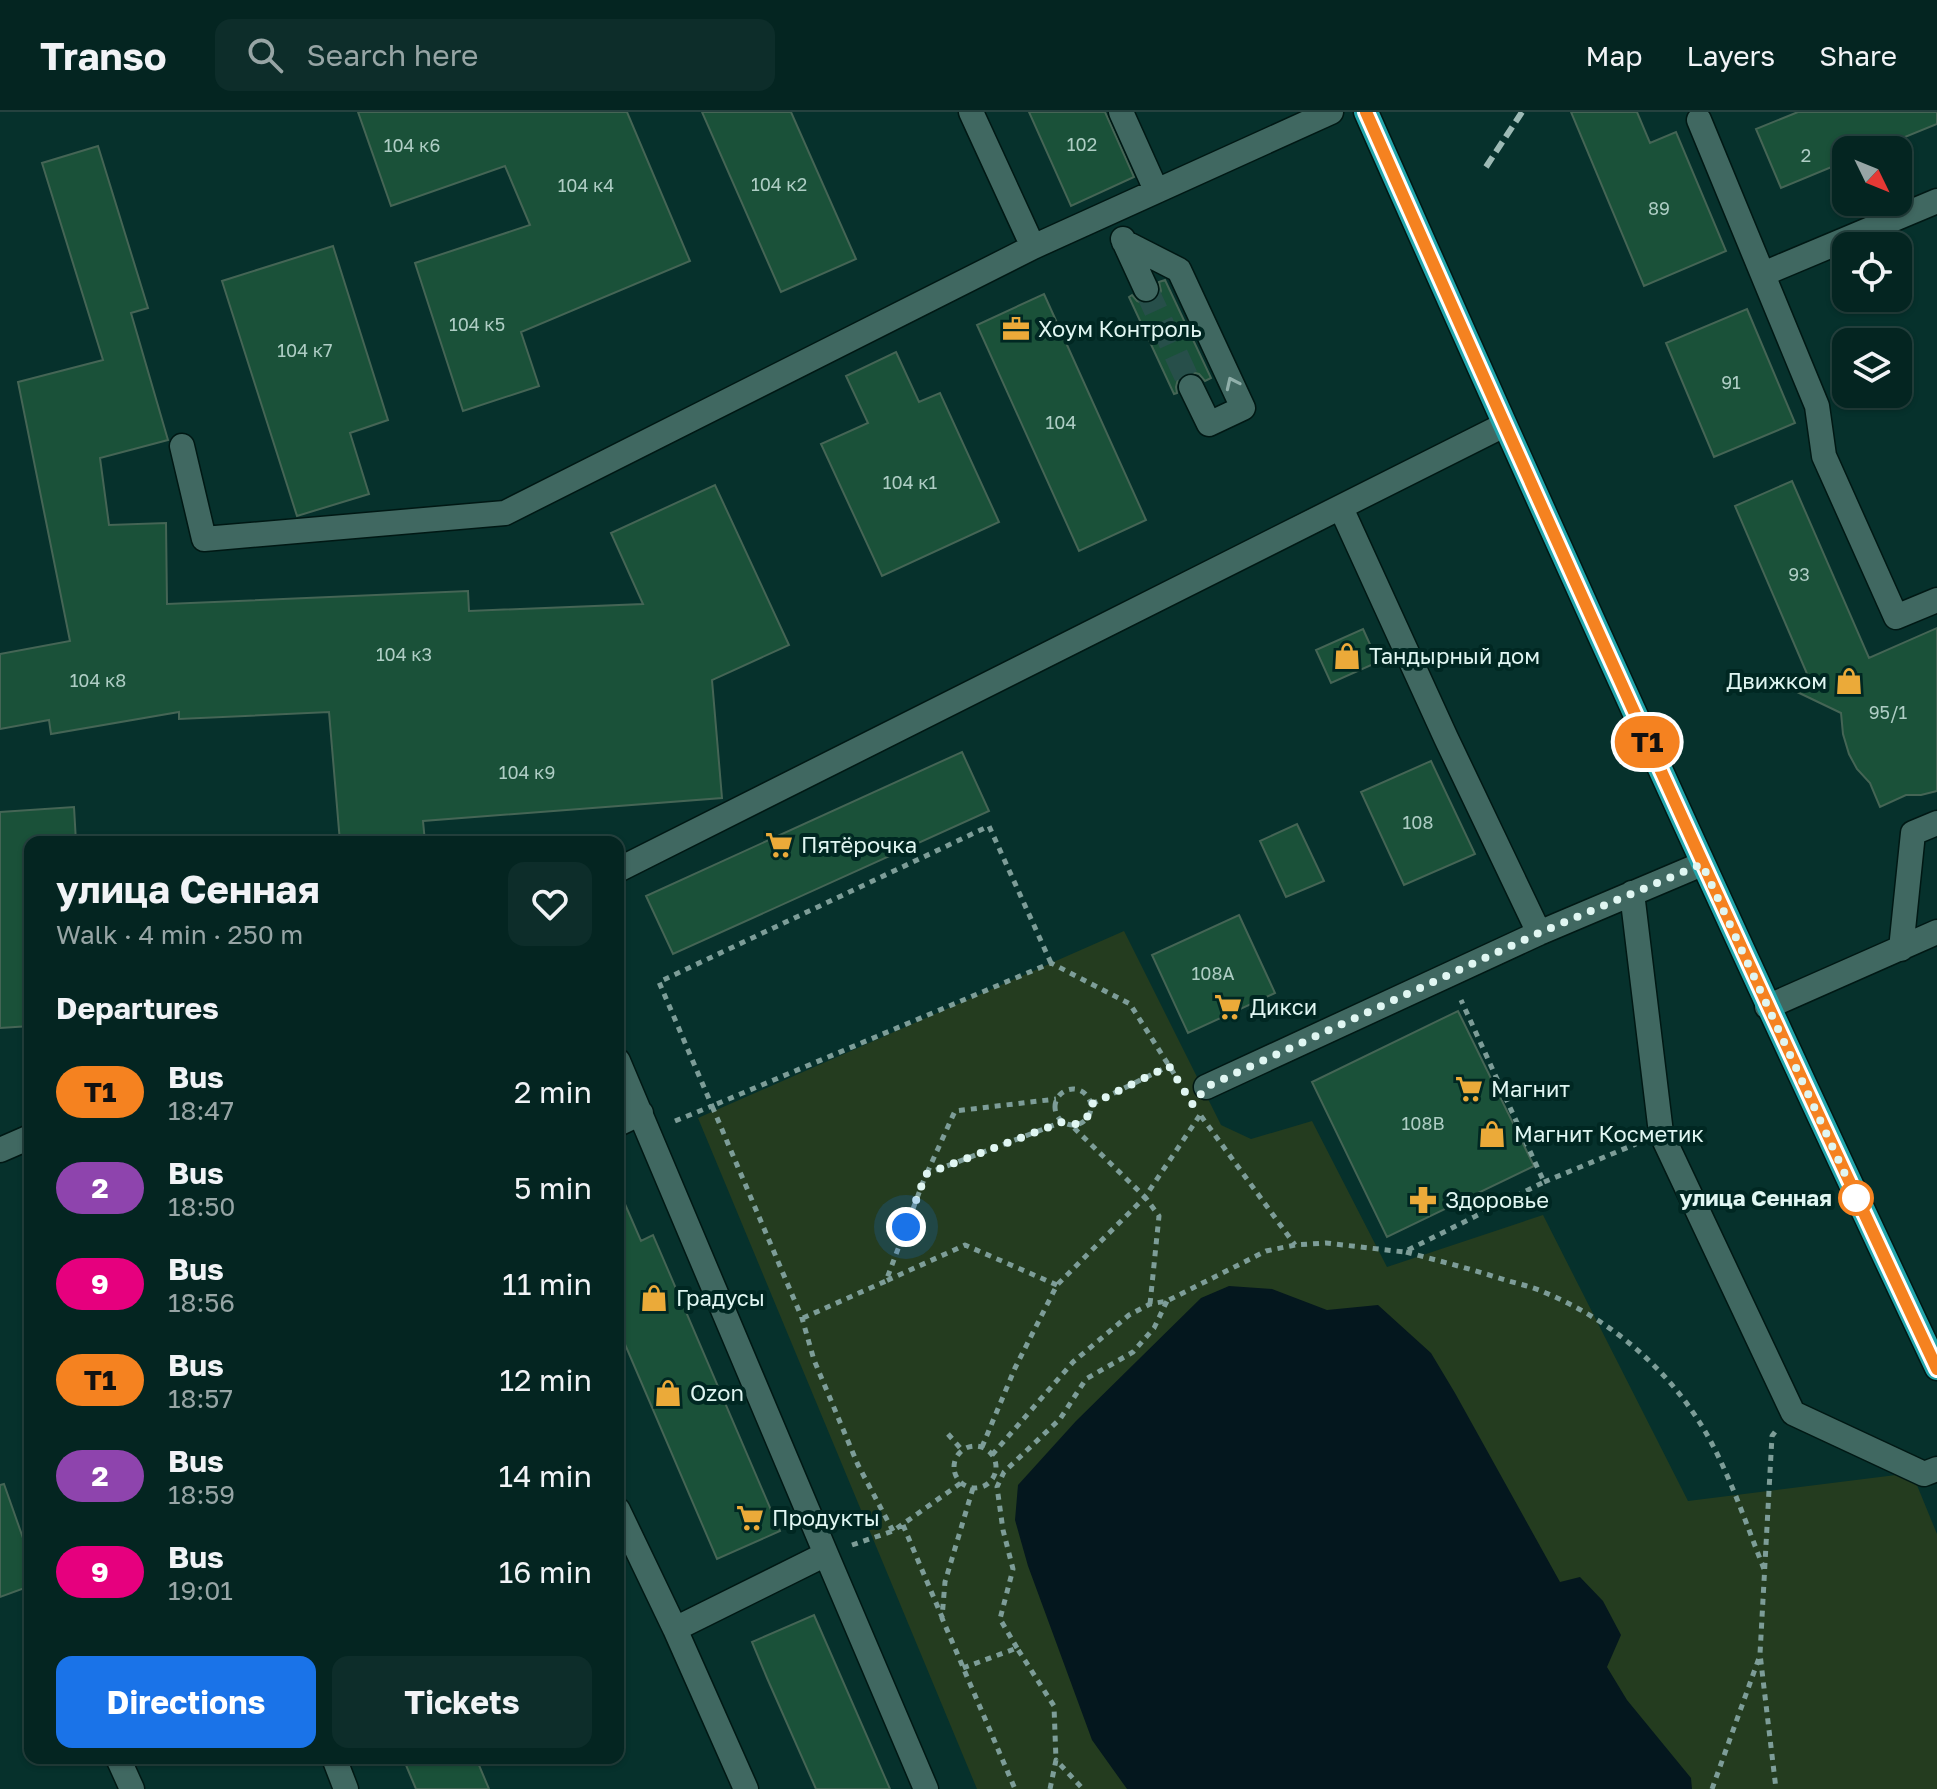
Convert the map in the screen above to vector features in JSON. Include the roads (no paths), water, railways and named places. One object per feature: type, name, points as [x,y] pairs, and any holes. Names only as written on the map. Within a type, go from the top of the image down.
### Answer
[{"type":"main road","points":[[1366,112],[1767,1007],[1937,1368]]},
{"type":"street","points":[[971,112],[1033,247]]},
{"type":"street","points":[[1121,112],[1156,190]]},
{"type":"street","points":[[182,446],[204,539],[505,513],[1033,247],[1331,112]]},
{"type":"street","points":[[1699,120],[1817,406],[1824,456],[1896,617],[1937,600]]},
{"type":"street","points":[[1763,274],[1937,201]]},
{"type":"street","points":[[1110,211],[1146,289]]},
{"type":"street","points":[[1124,242],[1179,270],[1243,408],[1209,424],[1191,387]]},
{"type":"street","points":[[624,867],[1504,425]]},
{"type":"street","points":[[1341,508],[1539,933]]},
{"type":"street","points":[[1901,949],[1913,833],[1937,823]]},
{"type":"street","points":[[1200,1096],[1449,974],[1702,864]]},
{"type":"street","points":[[1632,893],[1661,1133],[1793,1413],[1924,1474],[1937,1469]]},
{"type":"street","points":[[1767,1007],[1937,932]]},
{"type":"street","points":[[624,1075],[926,1789]]},
{"type":"street","points":[[624,1124],[644,1122]]},
{"type":"street","points":[[0,1150],[24,1140]]},
{"type":"street","points":[[624,1523],[746,1789]]},
{"type":"street","points":[[675,1629],[826,1554]]},
{"type":"street","points":[[121,1764],[132,1789]]},
{"type":"street","points":[[336,1764],[346,1789]]},
{"type":"water","points":[[1229,1286],[1272,1289],[1327,1310],[1378,1305],[1431,1353],[1560,1582],[1580,1577],[1603,1601],[1621,1635],[1607,1667],[1627,1700],[1691,1778],[1692,1789],[1127,1789],[1092,1740],[1028,1566],[1015,1520],[1018,1485],[1076,1421],[1201,1298]]},
{"type":"tunnel","points":[[1146,289],[1191,387]]},
{"type":"railway","points":[[1486,167],[1522,112]]},
{"type":"place","name":"Хоум Контроль","points":[[1016,329]]},
{"type":"place","name":"Тандырный дом","points":[[1347,656]]},
{"type":"place","name":"Движком","points":[[1849,681]]},
{"type":"place","name":"Пятёрочка","points":[[779,845]]},
{"type":"place","name":"Дикси","points":[[1228,1007]]},
{"type":"place","name":"Магнит","points":[[1469,1089]]},
{"type":"place","name":"Магнит Косметик","points":[[1492,1134]]},
{"type":"place","name":"улица Сенная","points":[[1856,1198]]},
{"type":"place","name":"Здоровье","points":[[1423,1200]]},
{"type":"place","name":"Градусы","points":[[654,1298]]},
{"type":"place","name":"Ozon","points":[[668,1393]]},
{"type":"place","name":"Продукты","points":[[750,1518]]}]
